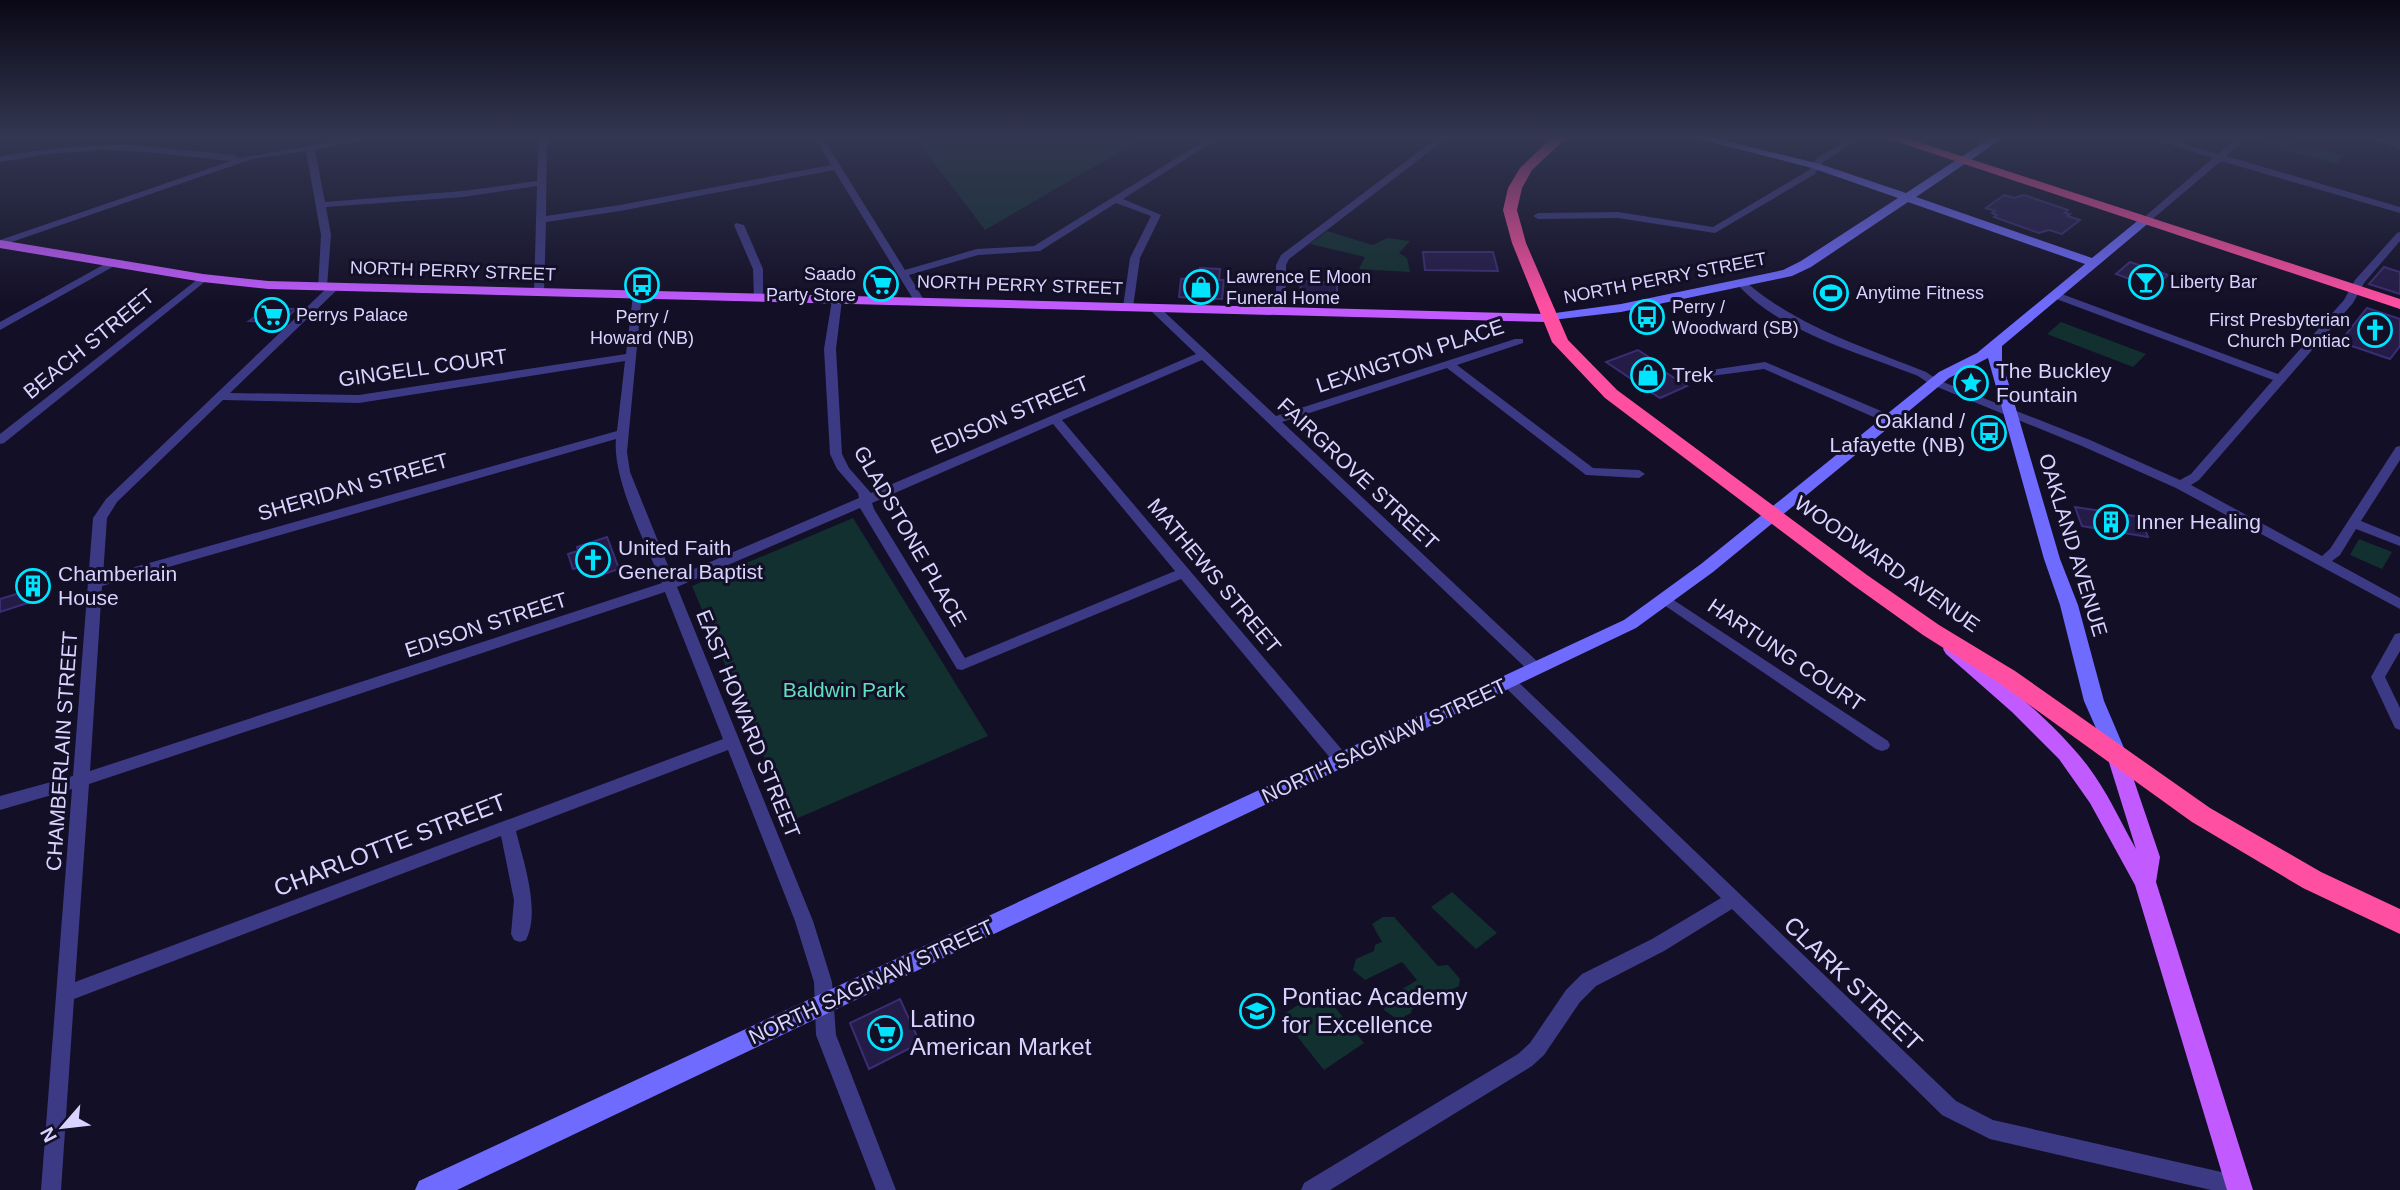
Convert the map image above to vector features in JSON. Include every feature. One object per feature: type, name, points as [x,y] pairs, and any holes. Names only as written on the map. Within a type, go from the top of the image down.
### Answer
[{"type":"highway","name":"WOODWARD AVENUE","points":[[1514,194],[1510,210],[1548,318],[1560,342],[1611,394],[1931,631],[2007,677],[2250,846],[2312,880],[2400,922]]},
{"type":"highway","points":[[2062,194],[2400,304]]},
{"type":"main road","name":"NORTH PERRY STREET","points":[[0,244],[203,278],[328,286],[1548,318]]},
{"type":"main road","points":[[1931,631],[2035,722],[2079,769],[2106,812],[2123,850],[2145,881],[2240,1188]]},
{"type":"main road","points":[[2117,756],[2149,857],[2145,881]]},
{"type":"street","points":[[0,244],[145,194]]},
{"type":"street","points":[[318,194],[326,235],[328,286]]},
{"type":"street","points":[[320,205],[466,194]]},
{"type":"street","points":[[539,292],[542,194]]},
{"type":"street","points":[[541,220],[697,194]]},
{"type":"street","points":[[853,194],[920,302]]},
{"type":"street","points":[[902,274],[981,251],[1034,250],[1126,194]]},
{"type":"street","points":[[1280,311],[1281,265],[1284,257],[1369,194]]},
{"type":"street","points":[[1538,216],[1618,215],[1715,230],[1776,194]]},
{"type":"street","points":[[1894,194],[2094,263]]},
{"type":"street","name":"NORTH PERRY STREET","points":[[1548,318],[1583,315],[1778,276],[1806,264],[1914,194]]},
{"type":"street","name":"NORTH SAGINAW STREET","points":[[428,1190],[1630,624],[1666,600],[1934,383],[1995,344],[2177,194]]},
{"type":"street","points":[[2341,194],[2400,211]]},
{"type":"street","points":[[1116,200],[1156,215],[1135,258],[1128,307]]},
{"type":"street","points":[[739,225],[758,269],[759,298]]},
{"type":"street","points":[[2181,485],[2195,477],[2355,289],[2394,251],[2400,235]]},
{"type":"street","points":[[0,327],[112,263]]},
{"type":"street","name":"BEACH STREET","points":[[0,440],[203,278]]},
{"type":"street","points":[[1743,285],[1778,312],[1923,374],[1934,383],[2181,485],[2400,604]]},
{"type":"street","name":"CHAMBERLAIN STREET","points":[[51,1190],[100,521],[106,507],[328,286]]},
{"type":"street","name":"EAST HOWARD STREET","points":[[638,295],[623,433],[624,472],[812,943],[822,982],[827,1038],[886,1190]]},
{"type":"street","points":[[2055,295],[2280,379]]},
{"type":"street","name":"GLADSTONE PLACE","points":[[837,300],[830,349],[837,458],[864,492],[867,509],[962,665],[1184,572]]},
{"type":"street","name":"FAIRGROVE STREET","points":[[1154,308],[1536,669]]},
{"type":"street","name":"LEXINGTON PLACE","points":[[1273,421],[1519,341]]},
{"type":"street","name":"OAKLAND AVENUE","points":[[1995,344],[1995,361],[2069,605],[2094,701],[2117,756]]},
{"type":"street","name":"EDISON STREET","points":[[0,803],[81,780],[669,585],[1203,355]]},
{"type":"street","name":"GINGELL COURT","points":[[220,396],[354,400],[631,357]]},
{"type":"street","points":[[1449,364],[1590,472],[1639,474]]},
{"type":"street","points":[[1711,373],[1765,365],[1889,419]]},
{"type":"street","name":"MATHEWS STREET","points":[[1055,419],[1342,761]]},
{"type":"street","name":"SHERIDAN STREET","points":[[95,583],[623,433]]},
{"type":"street","points":[[2323,562],[2335,552],[2353,523],[2394,471],[2400,450]]},
{"type":"street","points":[[2353,523],[2400,542]]},
{"type":"street","name":"HARTUNG COURT","points":[[1666,600],[1882,745]]},
{"type":"street","points":[[2400,638],[2378,677],[2400,724]]},
{"type":"street","name":"CLARK STREET","points":[[1509,682],[1934,1096],[1964,1118],[1990,1129],[2240,1188]]},
{"type":"street","name":"CHARLOTTE STREET","points":[[65,994],[732,742]]},
{"type":"street","points":[[507,827],[523,900],[520,934]]},
{"type":"street","points":[[1311,1190],[1525,1060],[1537,1049],[1573,996],[1589,980],[1665,941],[1733,900]]},
{"type":"green space","points":[[957,194],[1048,194],[985,230]]},
{"type":"green space","points":[[1327,231],[1373,245],[1387,238],[1410,241],[1399,253],[1407,258],[1410,272],[1359,269],[1365,257],[1310,244]]},
{"type":"green space","points":[[2061,322],[2146,354],[2133,367],[2047,334]]},
{"type":"green space","name":"Baldwin Park","points":[[853,518],[988,736],[791,821],[692,586]]},
{"type":"green space","points":[[2359,539],[2392,552],[2382,569],[2350,555]]},
{"type":"green space","points":[[1452,892],[1497,933],[1476,949],[1431,907]]},
{"type":"green space","points":[[1383,917],[1394,917],[1438,966],[1448,965],[1460,979],[1459,986],[1412,1009],[1411,1013],[1398,1020],[1384,1010],[1386,999],[1417,980],[1402,962],[1365,980],[1353,970],[1356,959],[1374,951],[1375,945],[1382,942],[1372,924]]},
{"type":"green space","points":[[1321,990],[1364,1043],[1324,1070],[1281,1016]]},
{"type":"building","points":[[2004,195],[2014,198],[2024,195],[2068,210],[2065,213],[2070,214],[2067,216],[2080,220],[2062,234],[2049,230],[2039,233],[1994,217],[1997,215],[1992,213],[1995,211],[1986,208]]},
{"type":"building","points":[[1423,252],[1493,252],[1498,271],[1425,270]]},
{"type":"building","points":[[2130,262],[2168,275],[2154,288],[2116,274]]},
{"type":"building","points":[[2384,267],[2400,272],[2400,294],[2369,284]]},
{"type":"building","name":"Lawrence E Moon Funeral Home","points":[[1200,268],[1220,269],[1219,280],[1224,280],[1222,299],[1179,297],[1181,279],[1199,277]]},
{"type":"building","name":"Saado Party Store","points":[[876,276],[886,276],[895,293],[869,292]]},
{"type":"building","points":[[1301,281],[1337,283],[1337,299],[1300,297]]},
{"type":"building","name":"Perrys Palace","points":[[266,308],[295,310],[282,322],[249,321]]},
{"type":"building","name":"First Presbyterian Church Pontiac","points":[[2367,308],[2400,319],[2400,346],[2390,359],[2340,342]]},
{"type":"building","name":"Trek","points":[[1638,350],[1658,363],[1654,365],[1687,386],[1660,398],[1606,362]]},
{"type":"building","name":"Inner Healing","points":[[2075,507],[2140,517],[2148,537],[2082,526]]},
{"type":"building","name":"United Faith General Baptist","points":[[607,537],[619,569],[598,576],[596,568],[586,571],[584,566],[573,569],[568,554],[578,551],[577,547]]},
{"type":"building","name":"Chamberlain House","points":[[46,572],[43,598],[0,612],[0,599],[20,593],[22,578]]},
{"type":"building","name":"Latino American Market","points":[[900,999],[920,1043],[869,1069],[850,1023]]},
{"type":"place","name":"Liberty Bar","points":[[2146,282]]},
{"type":"place","name":"Saado Party Store","points":[[881,284]]},
{"type":"place","name":"Perry / Howard (NB)","points":[[642,285]]},
{"type":"place","name":"Lawrence E Moon Funeral Home","points":[[1201,287]]},
{"type":"place","name":"Anytime Fitness","points":[[1831,293]]},
{"type":"place","name":"Perrys Palace","points":[[272,315]]},
{"type":"place","name":"Perry / Woodward (SB)","points":[[1647,317]]},
{"type":"place","name":"First Presbyterian Church Pontiac","points":[[2375,330]]},
{"type":"place","name":"Trek","points":[[1648,375]]},
{"type":"place","name":"The Buckley Fountain","points":[[1971,383]]},
{"type":"place","name":"Oakland / Lafayette (NB)","points":[[1989,433]]},
{"type":"place","name":"Inner Healing","points":[[2111,522]]},
{"type":"place","name":"United Faith General Baptist","points":[[593,560]]},
{"type":"place","name":"Chamberlain House","points":[[33,586]]},
{"type":"place","name":"Pontiac Academy for Excellence","points":[[1257,1011]]},
{"type":"place","name":"Latino American Market","points":[[885,1033]]}]
